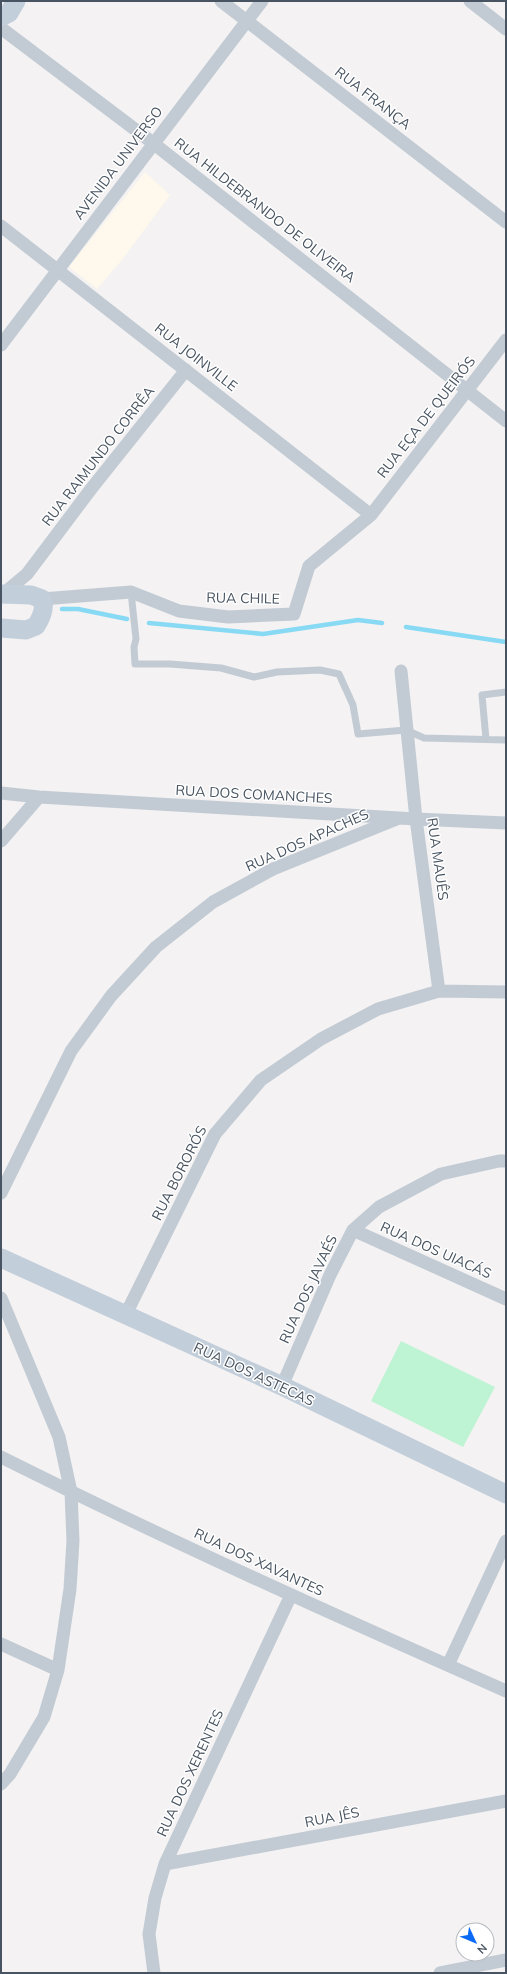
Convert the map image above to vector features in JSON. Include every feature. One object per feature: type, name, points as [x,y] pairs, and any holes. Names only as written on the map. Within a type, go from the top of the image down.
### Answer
[{"type":"street","name":"RUA FRANÇA","points":[[221,1],[506,222]]},
{"type":"street","name":"AVENIDA UNIVERSO","points":[[1,345],[246,20],[262,1]]},
{"type":"street","points":[[470,1],[506,29]]},
{"type":"street","name":"RUA HILDEBRANDO DE OLIVEIRA","points":[[7,15],[153,143],[506,421]]},
{"type":"street","name":"RUA JOINVILLE","points":[[1,226],[371,515]]},
{"type":"street","name":"RUA EÇA DE QUEIRÓS","points":[[371,515],[506,340]]},
{"type":"street","name":"RUA RAIMUNDO CORRÊA","points":[[2,594],[27,574],[91,489],[186,370]]},
{"type":"street","name":"RUA CHILE","points":[[37,597],[131,592],[178,611],[228,617],[294,614],[309,566],[371,515]]},
{"type":"street","name":"RUA RAIMUNDO CORRÊA","points":[[36,562],[37,597]]},
{"type":"street","points":[[1,628],[26,630],[36,626],[43,612],[44,604],[37,597],[2,594]]},
{"type":"street","name":"RUA MAUÊS","points":[[401,671],[416,819],[439,992]]},
{"type":"street","name":"RUA DOS COMANCHES","points":[[1,793],[39,798],[416,819],[506,822]]},
{"type":"street","points":[[1,841],[39,798]]},
{"type":"street","name":"RUA DOS APACHES","points":[[1,1193],[71,1051],[110,996],[156,947],[213,902],[273,869],[399,818]]},
{"type":"street","name":"RUA BORORÓS","points":[[126,1314],[215,1134],[261,1080],[321,1040],[378,1009],[439,992],[506,992]]},
{"type":"street","name":"RUA DOS JAVAÉS","points":[[282,1386],[330,1275],[353,1230],[378,1207],[441,1174],[499,1161],[506,1162]]},
{"type":"street","name":"RUA DOS UIACÁS","points":[[353,1230],[506,1299]]},
{"type":"street","name":"RUA DOS ASTECAS","points":[[1,1258],[282,1386],[506,1494]]},
{"type":"street","points":[[1,1298],[60,1437],[71,1492],[73,1541],[70,1589],[58,1670],[44,1717],[10,1774],[1,1784]]},
{"type":"street","name":"RUA DOS XAVANTES","points":[[1,1457],[71,1492],[292,1596],[506,1691]]},
{"type":"street","points":[[448,1665],[506,1541]]},
{"type":"street","name":"RUA DOS XERENTES","points":[[154,1973],[149,1934],[155,1898],[165,1864],[292,1596]]},
{"type":"street","points":[[1,1644],[58,1670]]},
{"type":"street","name":"RUA JÊS","points":[[165,1864],[506,1801]]},
{"type":"street","points":[[440,1973],[506,1960]]},
{"type":"lane","points":[[131,592],[136,640],[134,647],[135,664],[170,664],[220,668],[254,677],[277,672],[320,670],[339,674],[353,705],[358,734],[406,730],[424,738],[506,740]]},
{"type":"lane","points":[[486,739],[482,696],[506,692]]},
{"type":"shaded area","points":[[145,172],[170,195],[122,260],[97,289],[69,267]]},
{"type":"green space","points":[[401,1341],[495,1387],[463,1447],[371,1401]]},
{"type":"waterway","points":[[62,609],[78,609],[127,619]]},
{"type":"waterway","points":[[149,623],[263,634],[358,620],[382,623]]},
{"type":"waterway","points":[[406,627],[506,642]]}]
